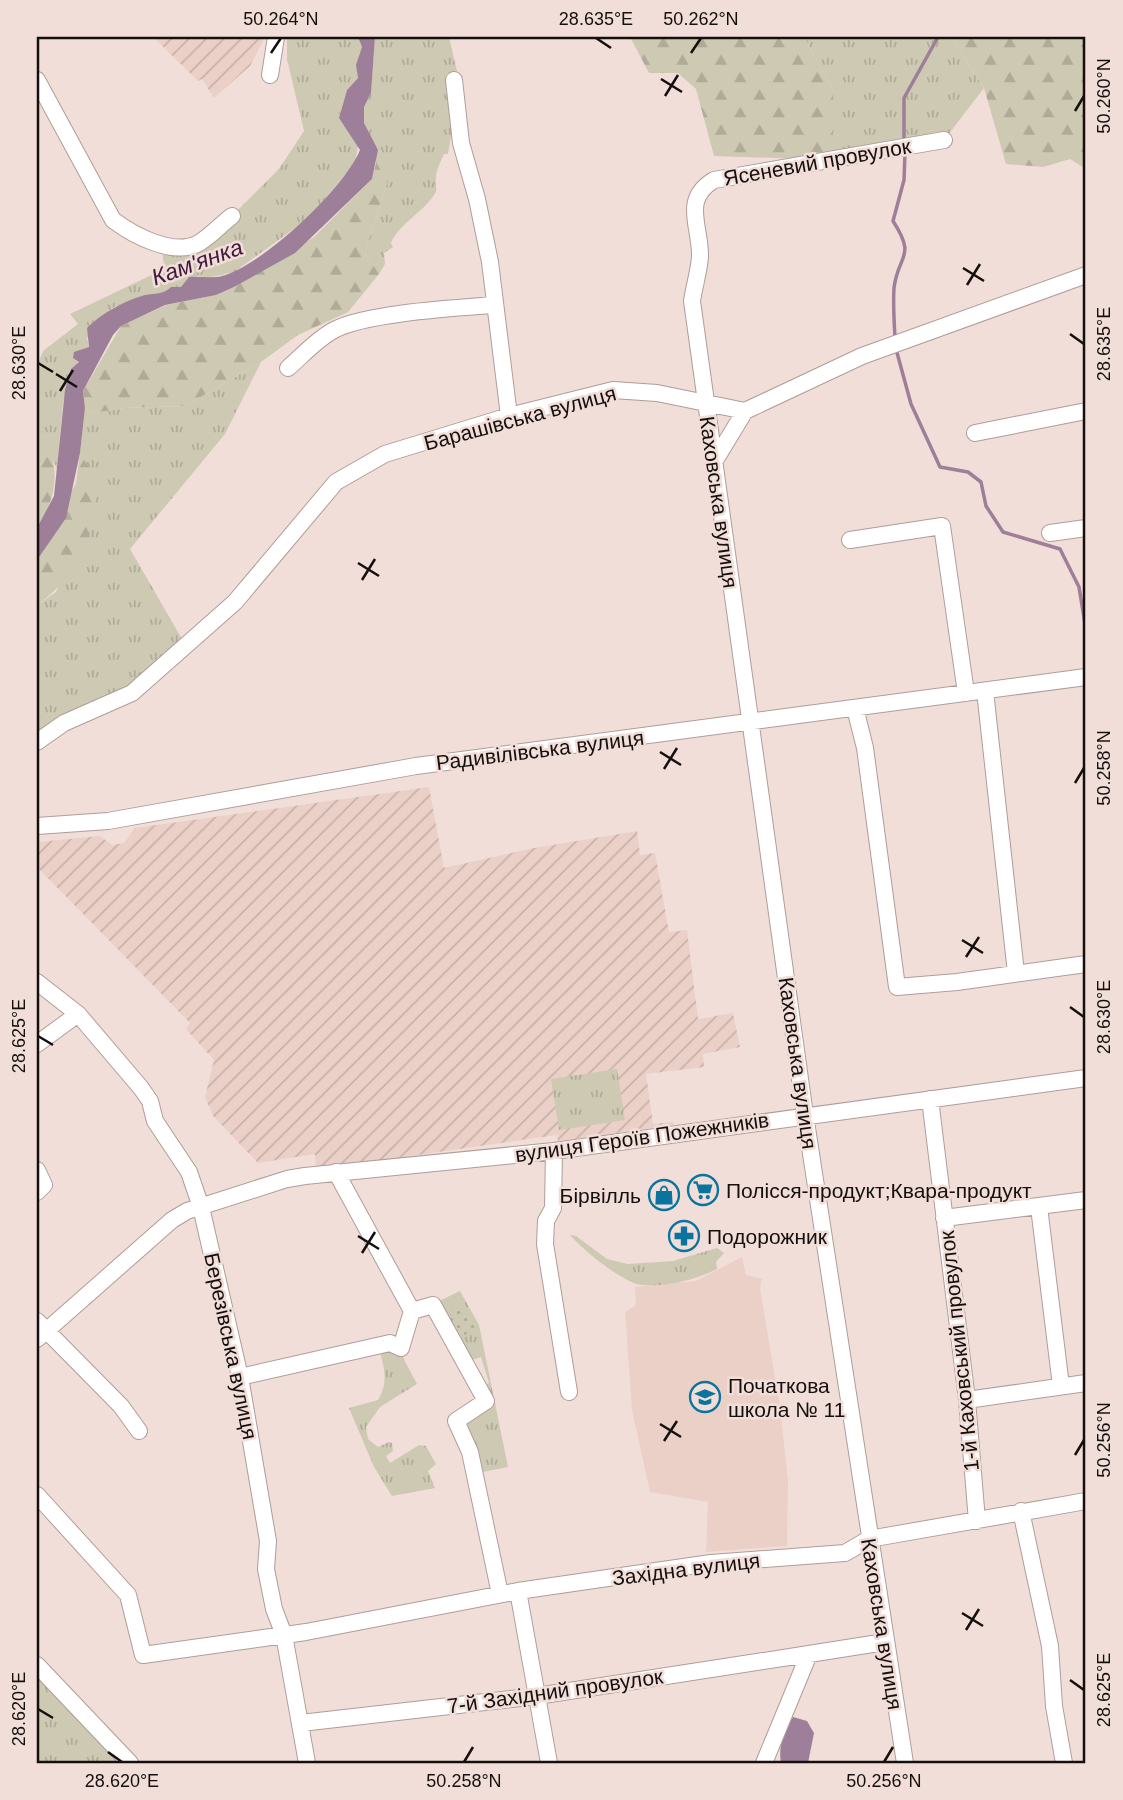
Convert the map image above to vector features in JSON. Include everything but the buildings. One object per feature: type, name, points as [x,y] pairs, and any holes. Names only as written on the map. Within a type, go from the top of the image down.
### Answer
[{"type":"street","points":[[270,75],[276,37]]},
{"type":"street","points":[[37,80],[114,220],[129,232],[162,245],[195,245],[232,216]]},
{"type":"street","points":[[454,80],[461,143],[477,199],[490,262],[509,416]]},
{"type":"street","name":"Ясеневий провулок","points":[[705,404],[692,301],[700,256],[695,222],[696,200],[702,187],[714,180],[944,140]]},
{"type":"street","points":[[714,462],[745,411],[862,356],[1086,275]]},
{"type":"street","points":[[288,368],[333,330],[350,324],[448,308],[494,305]]},
{"type":"street","name":"Барашівська вулиця","points":[[37,742],[64,723],[132,693],[235,602],[336,482],[385,454],[509,416],[613,390],[657,393],[745,411]]},
{"type":"street","name":"Каховська вулиця","points":[[705,404],[805,1115],[905,1763]]},
{"type":"street","points":[[975,433],[1086,411]]},
{"type":"street","points":[[850,540],[942,526],[966,693]]},
{"type":"street","points":[[1050,533],[1086,528]]},
{"type":"street","name":"Радивілівська вулиця","points":[[37,826],[108,821],[416,766],[1086,677]]},
{"type":"street","points":[[985,691],[1016,973]]},
{"type":"street","points":[[855,708],[865,748],[873,829],[897,987],[957,982],[1086,964]]},
{"type":"street","name":"Березівська вулиця","points":[[37,982],[78,1014],[150,1101],[155,1121],[189,1172],[201,1208],[240,1377],[268,1541],[266,1569],[274,1609],[284,1635],[307,1763]]},
{"type":"street","points":[[37,1044],[78,1014]]},
{"type":"street","name":"вулиця Героїв Пожежників","points":[[40,1330],[172,1220],[287,1179],[554,1151],[1086,1078]]},
{"type":"street","name":"1-й Каховський провулок","points":[[930,1099],[967,1399],[977,1521]]},
{"type":"street","points":[[554,1151],[553,1208],[546,1222],[545,1244],[569,1392]]},
{"type":"street","points":[[37,1170],[44,1185],[37,1192]]},
{"type":"street","points":[[240,1377],[390,1343],[401,1348],[412,1311],[336,1172]]},
{"type":"street","points":[[944,1218],[1086,1200]]},
{"type":"street","points":[[1039,1207],[1061,1386]]},
{"type":"street","points":[[412,1311],[433,1304],[486,1401],[456,1421],[470,1452],[500,1594]]},
{"type":"street","points":[[40,1330],[109,1392],[139,1431]]},
{"type":"street","points":[[967,1399],[1086,1383]]},
{"type":"street","name":"Західна вулиця","points":[[37,1495],[128,1595],[143,1655],[284,1635],[518,1591],[711,1563],[845,1553],[869,1539],[1086,1501]]},
{"type":"street","points":[[1021,1511],[1050,1646],[1054,1706],[1064,1763]]},
{"type":"street","points":[[518,1591],[549,1763]]},
{"type":"street","name":"7-й Західний провулок","points":[[301,1723],[537,1696],[885,1642]]},
{"type":"street","points":[[764,1763],[809,1654]]},
{"type":"street","points":[[37,1665],[130,1763]]},
{"type":"shaded area","points":[[153,37],[265,37],[250,66],[214,98],[202,79],[198,81]]},
{"type":"shaded area","points":[[358,37],[375,37],[371,93],[364,107],[364,123],[378,150],[372,179],[295,253],[216,295],[165,305],[121,326],[113,335],[83,391],[85,408],[80,453],[66,518],[37,560],[37,528],[54,496],[65,390],[71,369],[79,362],[73,358],[74,352],[89,347],[87,328],[121,304],[145,295],[162,293],[171,287],[181,287],[189,277],[218,277],[239,269],[279,242],[320,204],[337,185],[360,150],[339,118],[347,90],[358,78],[356,65],[362,47]]},
{"type":"shaded area","points":[[429,787],[444,868],[534,848],[637,831],[640,855],[655,853],[669,932],[687,930],[698,1019],[733,1013],[740,1047],[703,1054],[704,1067],[646,1074],[653,1124],[673,1122],[674,1125],[558,1141],[557,1135],[334,1167],[316,1167],[315,1154],[258,1163],[213,1116],[205,1097],[214,1060],[186,1029],[190,1023],[37,867],[37,842],[100,836],[112,845],[124,843],[135,828]]},
{"type":"shaded area","name":"Початкова школа № 11","points":[[742,1257],[746,1275],[762,1279],[760,1288],[780,1407],[788,1481],[787,1546],[706,1552],[708,1502],[650,1492],[632,1410],[625,1312],[636,1305],[635,1287],[696,1281]]},
{"type":"shaded area","points":[[793,1717],[807,1721],[814,1733],[808,1763],[781,1763],[782,1739]]},
{"type":"green space","points":[[287,37],[358,37],[362,47],[358,78],[347,90],[339,118],[358,145],[355,163],[308,219],[234,272],[208,278],[198,276],[181,287],[171,287],[159,294],[120,305],[106,314],[87,338],[89,347],[80,351],[77,367],[71,369],[63,403],[57,469],[37,424],[37,367],[43,351],[78,324],[70,314],[164,269],[162,245],[195,245],[232,216],[279,169],[304,131],[287,59]]},
{"type":"green space","points":[[375,37],[449,37],[457,71],[446,74],[454,119],[448,154],[444,154],[437,172],[436,192],[395,235],[391,243],[393,247],[384,253],[385,264],[379,274],[365,253],[387,183],[364,123],[364,107],[371,93]]},
{"type":"green space","points":[[630,37],[804,37],[833,91],[833,160],[714,156],[696,89],[678,73],[649,73]]},
{"type":"green space","points":[[804,37],[951,37],[984,88],[944,140],[833,160],[833,91]]},
{"type":"green space","points":[[951,37],[1086,37],[1086,169],[1070,159],[1043,167],[1006,164],[984,88]]},
{"type":"green space","points":[[378,139],[387,183],[365,253],[379,274],[348,312],[298,335],[261,362],[185,406],[124,408],[94,413],[85,408],[83,391],[121,326],[166,305],[216,295],[234,287],[314,237],[372,179],[376,163],[371,140]]},
{"type":"green space","points":[[261,362],[225,434],[130,549],[186,646],[132,693],[37,742],[37,605],[56,592],[95,481],[80,453],[85,408],[94,413],[124,408],[185,406]]},
{"type":"green space","points":[[37,424],[50,450],[55,476],[50,502],[37,528]]},
{"type":"green space","points":[[80,453],[95,482],[94,518],[74,567],[63,582],[37,605],[37,560],[76,483]]},
{"type":"green space","points":[[617,1069],[625,1120],[559,1130],[551,1079]]},
{"type":"green space","points":[[570,1235],[576,1236],[607,1259],[628,1264],[673,1261],[717,1248],[724,1253],[716,1262],[717,1269],[708,1273],[671,1284],[642,1285],[614,1272]]},
{"type":"green space","points":[[460,1291],[479,1325],[508,1467],[478,1473],[464,1425],[483,1386],[489,1383],[481,1357],[469,1361],[437,1302]]},
{"type":"green space","points":[[461,1302],[476,1328],[457,1340],[442,1312]]},
{"type":"green space","points":[[379,1348],[400,1352],[417,1384],[380,1407],[366,1427],[368,1439],[378,1447],[392,1443],[393,1451],[386,1456],[390,1463],[419,1445],[426,1446],[436,1464],[428,1471],[435,1488],[392,1496],[374,1467],[349,1408],[378,1400],[384,1387]]},
{"type":"green space","points":[[37,1673],[118,1763],[37,1763]]},
{"type":"waterway","points":[[904,142],[904,98],[938,37]]},
{"type":"waterway","points":[[895,337],[894,288],[905,249],[893,221],[904,180],[905,153]]},
{"type":"waterway","points":[[896,349],[911,404],[940,467],[968,472],[981,482],[986,506],[1003,532],[1060,549],[1079,587],[1086,630]]},
{"type":"place","name":"Полісся-продукт;Квара-продукт","points":[[703,1190]]},
{"type":"place","name":"Бірвілль","points":[[664,1195]]},
{"type":"place","name":"Подорожник","points":[[684,1236]]},
{"type":"place","name":"Початкова школа № 11","points":[[705,1397]]},
{"type":"water label","name":"Кам'янка","points":[[197,262]]}]
